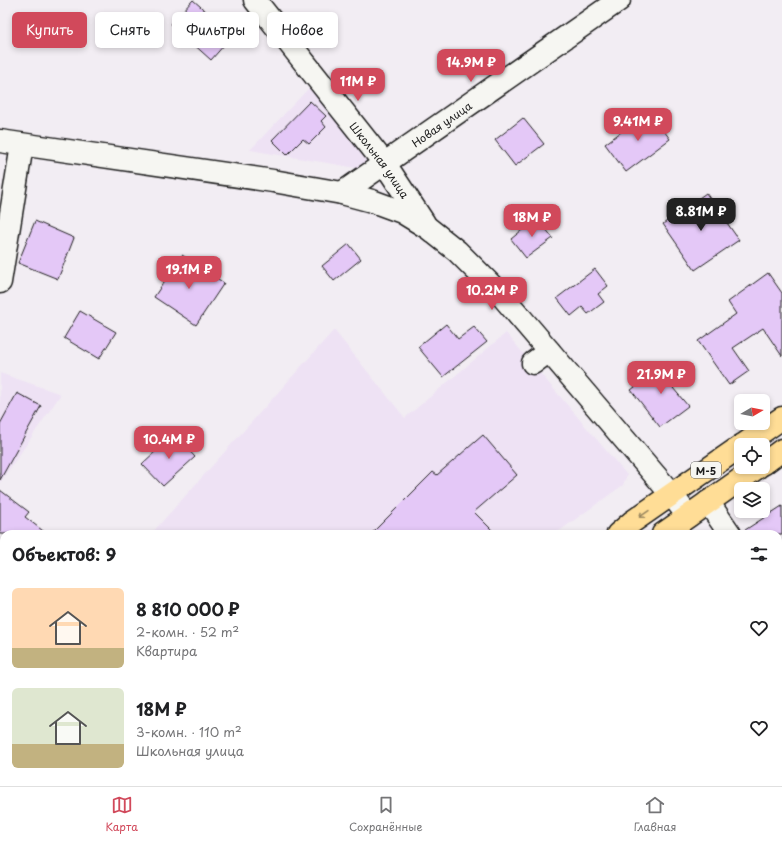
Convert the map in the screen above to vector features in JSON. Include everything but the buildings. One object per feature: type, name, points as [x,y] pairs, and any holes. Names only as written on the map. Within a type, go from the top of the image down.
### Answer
[{"type":"main road","name":"М-5","points":[[753,438],[782,418]]},
{"type":"main road","points":[[770,459],[782,450]]},
{"type":"main road","name":"М-5","points":[[672,495],[734,452]]},
{"type":"main road","name":"М-5","points":[[688,516],[748,474]]},
{"type":"main road","points":[[623,530],[672,495]]},
{"type":"main road","points":[[669,530],[688,516]]},
{"type":"street","name":"Школьная улица","points":[[255,0],[385,164],[428,228]]},
{"type":"street","name":"Новая улица","points":[[342,193],[619,0]]},
{"type":"street","points":[[0,141],[273,180],[342,193],[372,201],[402,212],[428,228],[457,251],[503,296],[541,357],[672,495],[688,516]]},
{"type":"street","points":[[0,282],[22,145]]},
{"type":"street","points":[[708,502],[727,530]]},
{"type":"shaded area","points":[[309,88],[372,162],[363,169],[250,150]]},
{"type":"shaded area","points":[[334,330],[405,418],[506,333],[627,475],[623,485],[561,530],[155,530]]},
{"type":"shaded area","points":[[0,373],[61,394],[0,483]]}]
